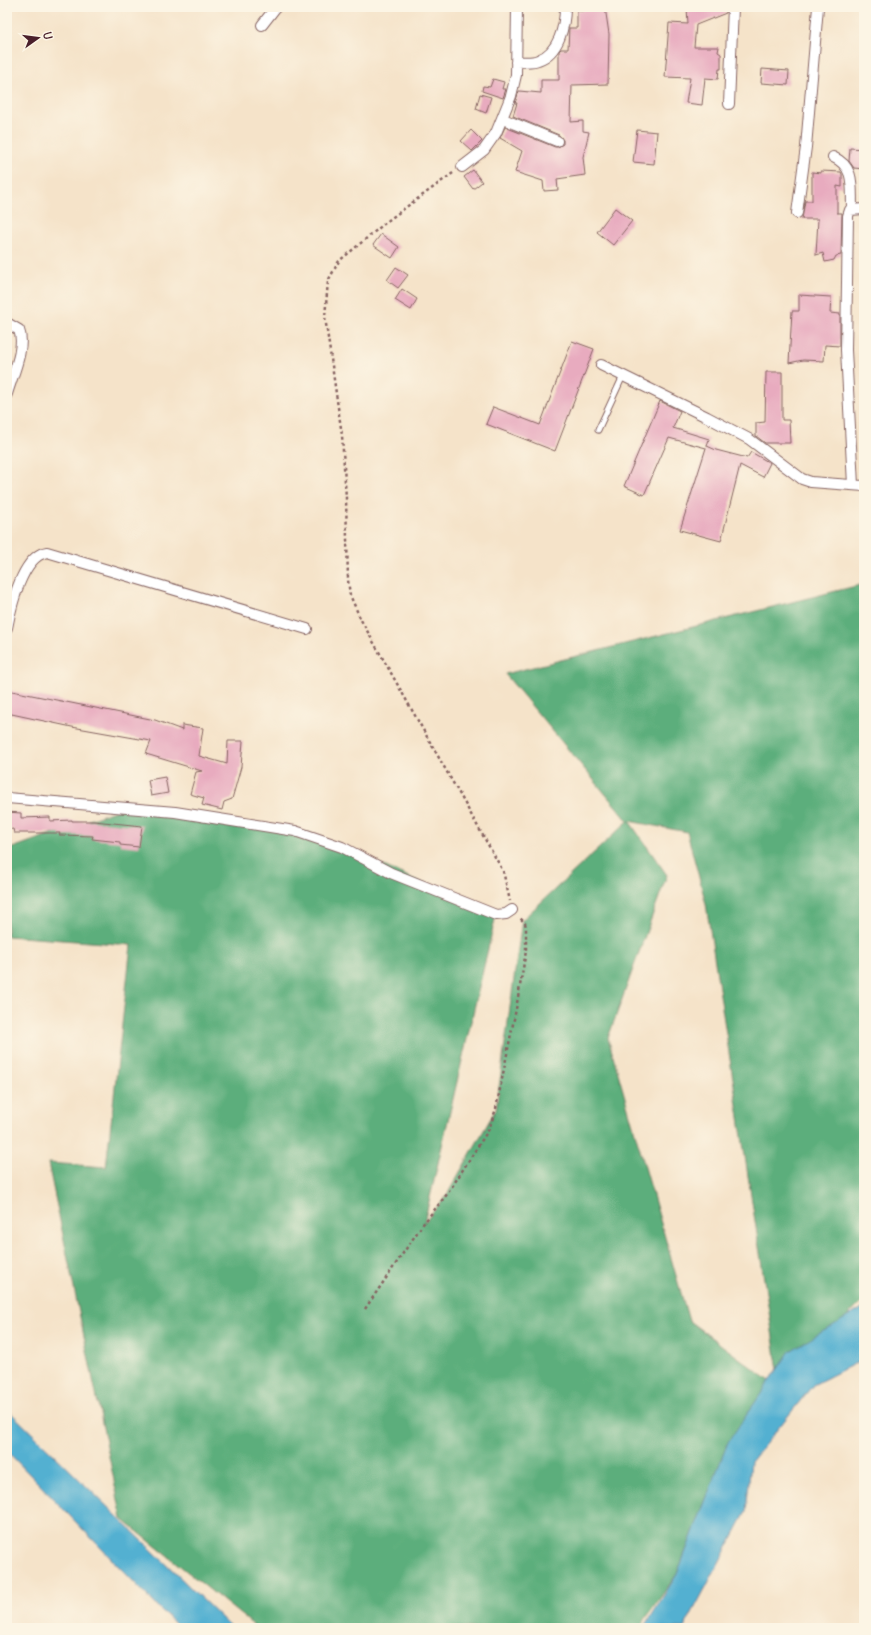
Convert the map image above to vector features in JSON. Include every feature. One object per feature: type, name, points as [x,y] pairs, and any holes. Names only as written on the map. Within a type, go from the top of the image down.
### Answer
[{"type":"street","points":[[262,25],[276,7]]},
{"type":"street","points":[[462,167],[484,150],[496,133],[503,119],[511,96],[516,75],[517,7]]},
{"type":"street","points":[[516,62],[538,61],[549,53],[556,44],[562,32],[565,7]]},
{"type":"street","points":[[729,104],[733,7]]},
{"type":"street","points":[[797,213],[806,147],[818,7]]},
{"type":"street","points":[[503,119],[557,141]]},
{"type":"street","points":[[833,157],[845,163],[851,183],[852,209],[849,211],[848,216],[846,350],[854,485]]},
{"type":"street","points":[[852,209],[864,209]]},
{"type":"street","points":[[7,323],[19,330],[22,336],[19,355],[7,394]]},
{"type":"street","points":[[601,365],[749,439],[802,479],[811,482],[864,486]]},
{"type":"street","points":[[7,628],[21,579],[35,558],[41,553],[47,552],[307,629]]},
{"type":"street","points":[[7,798],[175,812],[295,831],[342,847],[391,873],[496,915],[506,914],[512,910]]},
{"type":"lane","points":[[598,430],[623,376]]},
{"type":"path","points":[[366,1309],[423,1224],[452,1187],[486,1134],[499,1094],[526,951],[527,936],[525,923],[512,910],[503,871],[361,620],[350,595],[347,562],[346,498],[342,435],[326,324],[326,294],[328,281],[339,261],[390,219],[462,167]]},
{"type":"green space","points":[[864,584],[864,1300],[780,1383],[706,904],[687,832],[629,821],[667,875],[608,1038],[689,1321],[770,1381],[720,1464],[677,1574],[639,1628],[257,1628],[122,1519],[48,1163],[106,1167],[131,945],[7,936],[7,850],[125,807],[317,837],[496,915],[424,1223],[448,1193],[496,1109],[522,920],[628,821],[505,674]]},
{"type":"water","points":[[864,1307],[864,1359],[813,1385],[751,1462],[746,1512],[684,1628],[644,1628],[677,1574],[728,1442],[790,1351]]},
{"type":"water","points":[[7,1409],[232,1628],[180,1628],[162,1611],[7,1451]]},
{"type":"building","points":[[583,7],[605,7],[609,34],[608,84],[572,85],[571,122],[583,121],[583,131],[589,132],[583,157],[585,175],[557,179],[558,190],[544,191],[543,181],[515,172],[522,151],[500,138],[505,127],[555,147],[563,144],[563,140],[559,135],[513,116],[519,91],[541,93],[541,80],[559,80],[559,51],[561,49],[568,49],[569,28],[577,28],[577,11],[583,11]]},
{"type":"building","points":[[687,7],[726,7],[726,13],[696,25],[694,47],[719,47],[718,52],[721,54],[721,69],[719,69],[718,79],[705,78],[702,105],[686,103],[690,78],[665,77],[669,23],[688,24]]},
{"type":"building","points":[[762,69],[789,71],[788,85],[761,83]]},
{"type":"building","points":[[493,79],[504,82],[502,89],[506,89],[503,98],[482,91],[483,86],[490,87]]},
{"type":"building","points":[[480,94],[491,97],[486,113],[476,109]]},
{"type":"building","points":[[471,130],[482,141],[472,151],[461,141]]},
{"type":"building","points":[[637,130],[657,132],[654,164],[633,162]]},
{"type":"building","points":[[850,148],[864,149],[864,169],[854,168],[849,161]]},
{"type":"building","points":[[473,170],[482,182],[473,189],[464,177]]},
{"type":"building","points":[[821,171],[841,172],[842,174],[842,187],[837,186],[837,213],[842,213],[841,255],[836,256],[834,260],[825,262],[823,253],[816,255],[818,219],[802,219],[805,201],[812,201],[812,172],[821,173]]},
{"type":"building","points":[[615,208],[632,221],[613,245],[597,232]]},
{"type":"building","points":[[381,234],[399,247],[392,258],[373,245]]},
{"type":"building","points":[[396,267],[408,275],[398,288],[387,280]]},
{"type":"building","points":[[402,289],[417,299],[411,310],[395,300]]},
{"type":"building","points":[[799,295],[831,297],[830,313],[840,314],[840,346],[825,345],[824,361],[803,360],[789,363],[792,311],[799,311]]},
{"type":"building","points":[[572,341],[594,349],[555,451],[486,424],[493,407],[540,425]]},
{"type":"building","points":[[766,372],[782,372],[782,420],[789,420],[790,443],[765,443],[756,436],[756,423],[765,422]]},
{"type":"building","points":[[660,401],[680,411],[673,428],[709,439],[707,446],[716,450],[747,458],[751,452],[770,463],[763,477],[740,465],[721,541],[680,530],[706,448],[669,438],[644,495],[624,486]]},
{"type":"building","points":[[7,690],[155,720],[182,730],[182,725],[203,728],[199,756],[227,764],[228,741],[243,741],[241,767],[232,799],[224,802],[222,810],[202,805],[204,798],[190,794],[196,772],[202,771],[146,754],[151,741],[72,727],[7,713]]},
{"type":"building","points":[[165,777],[168,793],[151,796],[148,780]]},
{"type":"building","points":[[7,812],[21,813],[21,818],[50,817],[50,821],[94,821],[142,826],[139,847],[120,845],[120,842],[92,839],[93,836],[59,835],[60,833],[14,833],[13,829],[7,830]]}]
